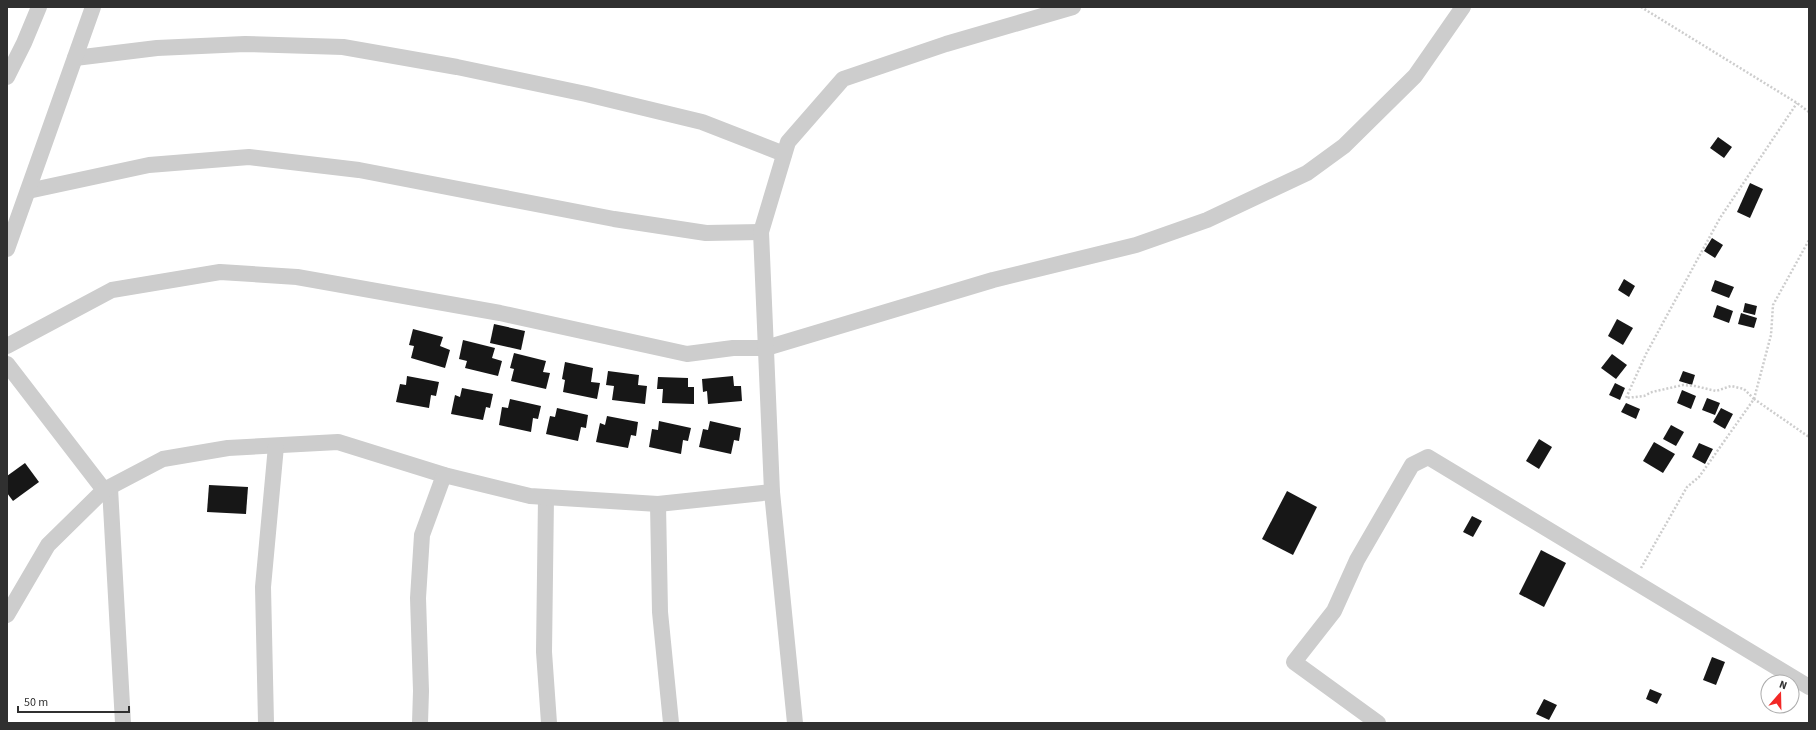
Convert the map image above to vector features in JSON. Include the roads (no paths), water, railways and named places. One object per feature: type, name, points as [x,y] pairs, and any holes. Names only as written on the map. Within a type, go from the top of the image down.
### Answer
[{"type":"street","points":[[8,74],[39,7]]},
{"type":"street","points":[[7,249],[93,7]]},
{"type":"street","points":[[795,723],[772,492],[761,232],[788,142],[843,78],[946,44],[1073,7]]},
{"type":"street","points":[[7,346],[112,290],[220,272],[312,279],[500,313],[687,354],[733,348],[766,348],[993,280],[1136,245],[1207,220],[1307,173],[1344,146],[1415,76],[1463,7]]},
{"type":"street","points":[[75,58],[157,48],[245,44],[343,47],[457,67],[656,110],[702,122],[784,154]]},
{"type":"street","points":[[28,191],[150,165],[249,158],[359,170],[614,219],[706,233],[761,232]]},
{"type":"street","points":[[7,364],[107,489],[123,723]]},
{"type":"street","points":[[7,615],[48,545],[107,489],[162,459],[228,448],[338,442],[444,475],[530,496],[658,504],[772,492]]},
{"type":"street","points":[[266,723],[264,588],[276,446]]},
{"type":"street","points":[[1378,723],[1294,662],[1334,611],[1357,560],[1412,465],[1428,457],[1809,687]]},
{"type":"street","points":[[420,723],[421,691],[418,598],[422,536],[444,475]]},
{"type":"street","points":[[546,497],[544,652],[549,723]]},
{"type":"street","points":[[658,504],[660,612],[671,723]]}]
